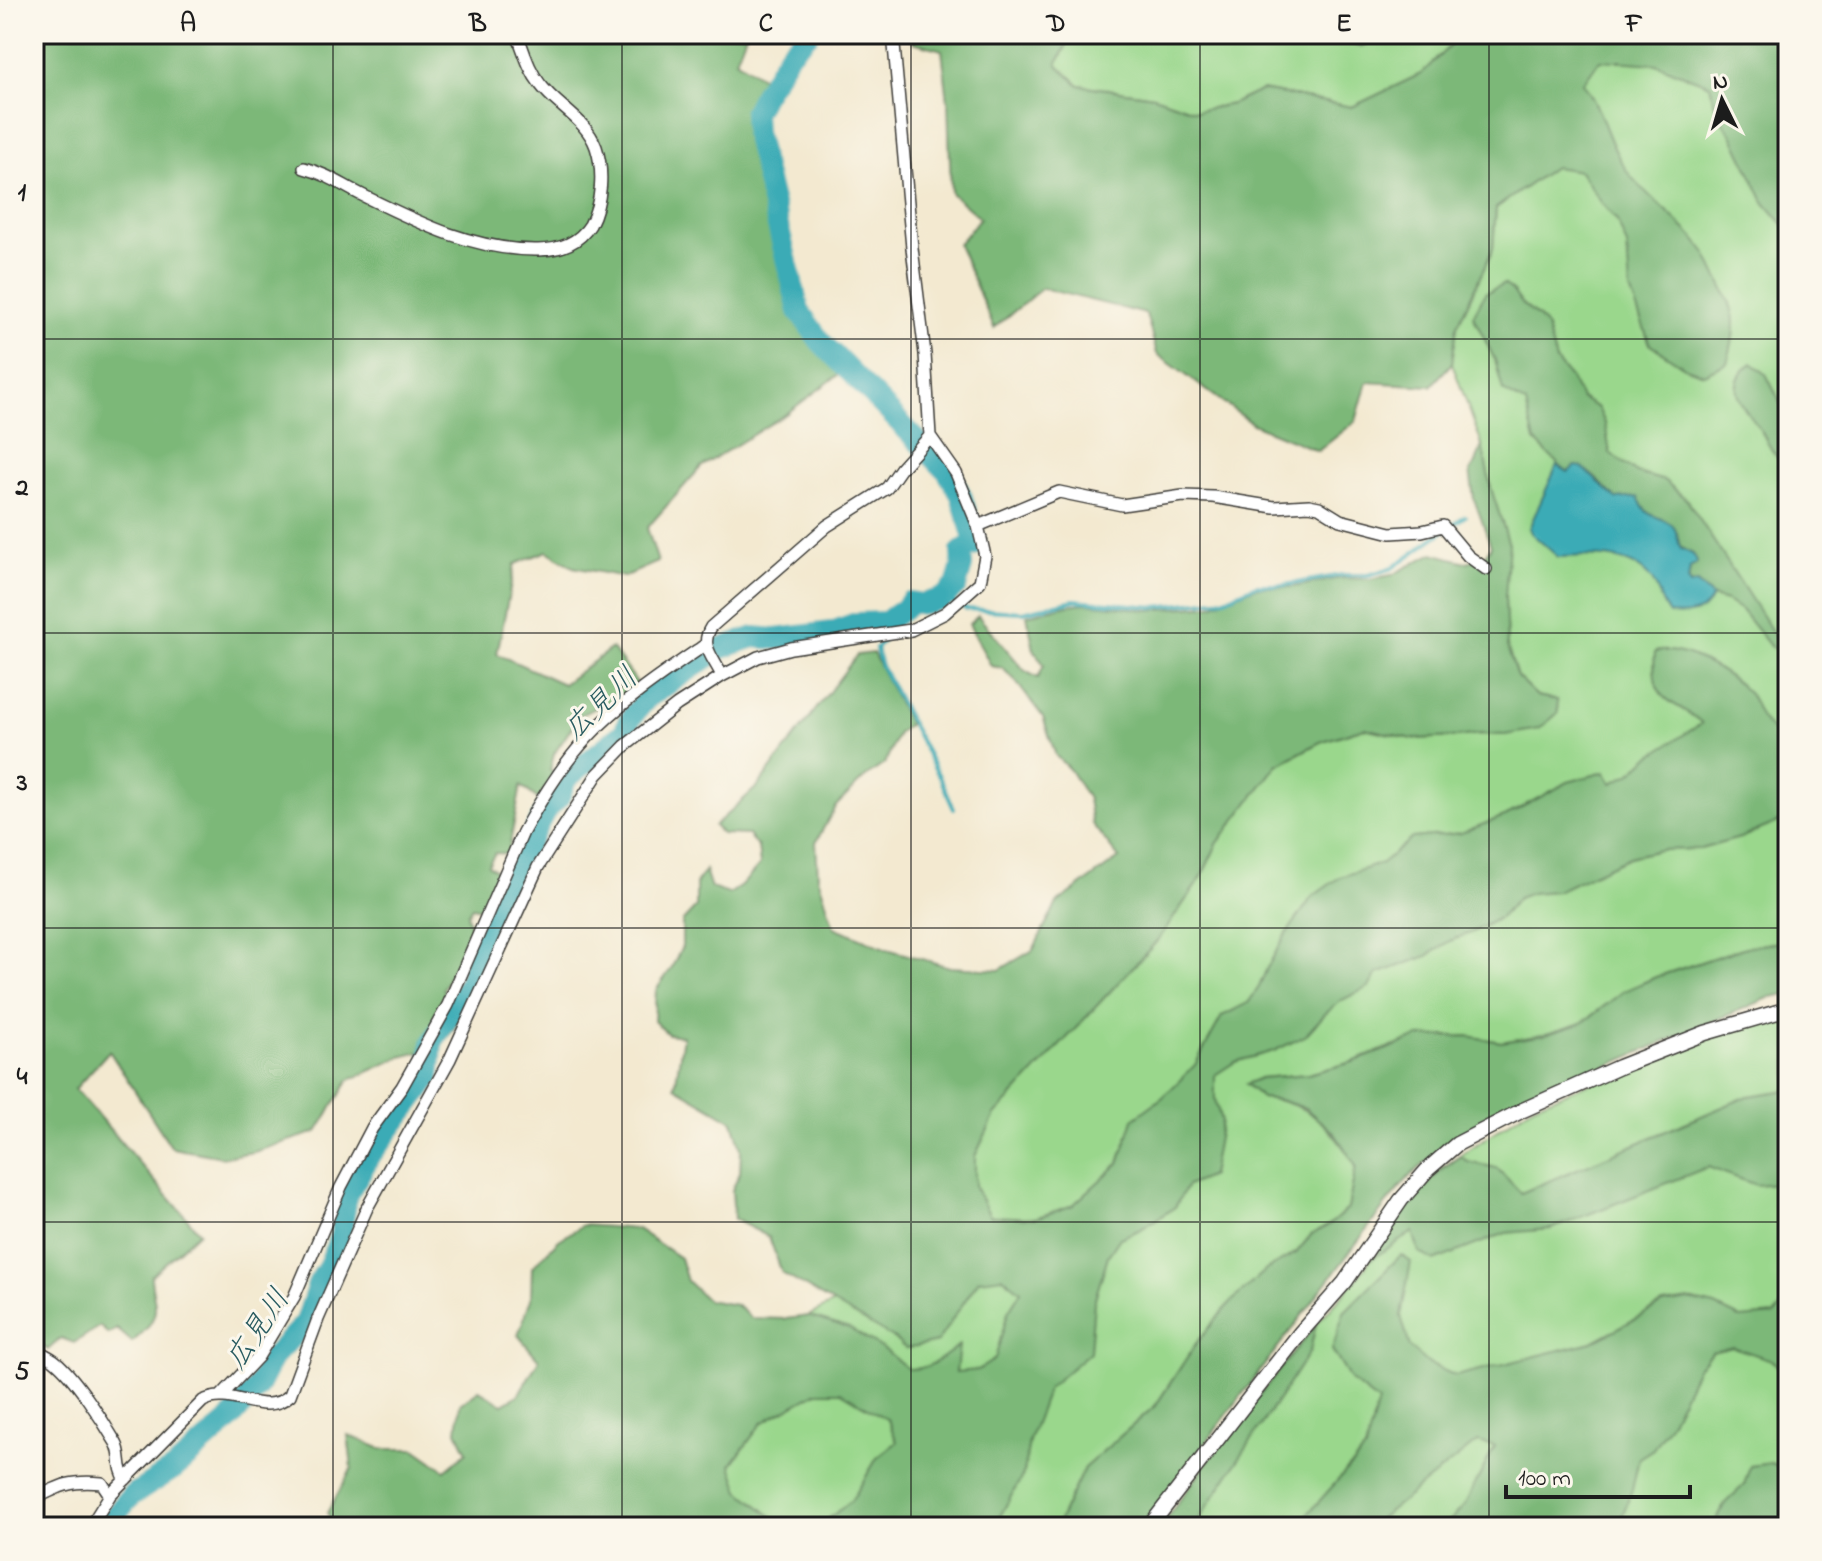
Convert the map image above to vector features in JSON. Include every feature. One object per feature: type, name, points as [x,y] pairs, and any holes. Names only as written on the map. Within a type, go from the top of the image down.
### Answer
[{"type":"street","points":[[304,168],[331,176],[345,187],[399,213],[483,245],[525,250],[563,248],[575,242],[596,213],[600,166],[596,149],[582,124],[538,82],[517,34]]},
{"type":"street","points":[[90,1527],[110,1495],[194,1408],[211,1397],[224,1396],[261,1404],[279,1403],[290,1395],[352,1238],[450,1059],[538,867],[588,787],[610,761],[720,673],[758,657],[791,648],[911,630],[945,613],[974,589],[984,574],[984,545],[978,526],[956,473],[928,439],[925,354],[893,34]]},
{"type":"street","points":[[720,673],[706,648],[706,635],[711,627],[827,526],[887,488],[928,439]]},
{"type":"street","points":[[978,526],[1059,492],[1122,505],[1183,496],[1213,497],[1274,507],[1309,505],[1319,507],[1340,520],[1391,533],[1446,529],[1464,552],[1486,569]]},
{"type":"street","points":[[224,1396],[258,1357],[283,1318],[341,1187],[372,1128],[402,1087],[448,1005],[538,804],[586,739],[615,711],[706,648]]},
{"type":"street","points":[[1149,1527],[1292,1344],[1345,1282],[1401,1200],[1428,1169],[1457,1144],[1619,1067],[1705,1033],[1788,1009]]},
{"type":"street","points":[[34,1348],[65,1371],[95,1412],[119,1450],[120,1469],[126,1479]]},
{"type":"street","points":[[34,1499],[64,1483],[81,1481],[102,1483],[110,1495]]},
{"type":"green space","points":[[34,34],[746,34],[736,60],[766,80],[750,110],[752,131],[794,310],[807,332],[842,372],[786,414],[701,467],[647,528],[658,562],[624,577],[573,567],[547,551],[515,564],[497,654],[563,684],[612,648],[641,688],[580,715],[554,754],[550,771],[557,774],[538,799],[521,786],[508,854],[495,853],[488,865],[501,874],[485,910],[472,907],[467,915],[471,930],[443,989],[462,1017],[440,1047],[401,1057],[349,1080],[317,1132],[254,1152],[223,1157],[172,1148],[109,1051],[75,1089],[199,1232],[151,1276],[154,1315],[132,1342],[117,1329],[108,1334],[100,1326],[74,1343],[61,1338],[48,1350],[34,1339]]},
{"type":"green space","points":[[912,34],[1072,34],[1057,64],[1079,85],[1154,96],[1196,111],[1232,104],[1262,90],[1352,107],[1421,74],[1459,34],[1783,34],[1788,62],[1788,230],[1764,202],[1733,136],[1717,114],[1710,85],[1656,64],[1600,60],[1583,83],[1616,153],[1639,185],[1703,249],[1732,308],[1734,327],[1727,363],[1704,374],[1686,368],[1650,344],[1630,290],[1627,246],[1617,221],[1580,171],[1554,167],[1496,208],[1493,249],[1457,326],[1452,363],[1431,386],[1367,382],[1356,421],[1318,451],[1253,424],[1157,354],[1146,314],[1042,288],[994,328],[958,244],[980,218],[951,193],[948,101],[942,50],[913,42]]},
{"type":"green space","points":[[1072,34],[1788,34],[1788,941],[1746,947],[1656,977],[1624,991],[1582,1023],[1543,1035],[1501,1042],[1468,1036],[1392,1046],[1353,1062],[1308,1074],[1260,1078],[1262,1098],[1307,1111],[1328,1129],[1347,1152],[1356,1166],[1348,1209],[1311,1235],[1297,1252],[1266,1270],[1230,1303],[1197,1342],[1156,1405],[1084,1468],[1056,1527],[741,1527],[731,1465],[762,1423],[816,1392],[808,1316],[832,1304],[975,1156],[995,1114],[1158,940],[1201,878],[1217,844],[1277,765],[1320,742],[1364,728],[1413,739],[1505,735],[1557,700],[1537,696],[1517,677],[1507,646],[1505,597],[1491,488],[1482,445],[1452,363],[1457,326],[1493,249],[1496,208],[1553,167],[1460,37],[1421,74],[1352,107],[1262,90],[1232,104],[1196,111],[1154,96],[1079,85],[1057,64]]},
{"type":"green space","points":[[1317,34],[1384,34],[1361,47]]},
{"type":"green space","points":[[1504,284],[1547,328],[1556,361],[1581,398],[1598,408],[1605,423],[1610,453],[1637,473],[1665,481],[1687,500],[1781,645],[1779,650],[1770,646],[1741,610],[1727,601],[1712,597],[1697,583],[1690,585],[1690,568],[1697,564],[1693,554],[1680,546],[1677,533],[1647,514],[1634,498],[1617,499],[1582,468],[1576,466],[1568,472],[1564,470],[1535,441],[1526,404],[1503,391],[1495,360],[1473,316],[1485,293]]},
{"type":"green space","points":[[1752,363],[1766,374],[1788,418],[1788,465],[1775,455],[1738,397],[1738,381]]},
{"type":"green space","points":[[1482,445],[1491,488],[1509,544],[1505,597],[1507,646],[1517,677],[1537,696],[1557,700],[1558,713],[1539,729],[1505,735],[1413,739],[1364,728],[1320,742],[1277,765],[1217,844],[1201,878],[1158,940],[995,1115],[975,1156],[975,1187],[990,1216],[1035,1218],[1073,1205],[1119,1163],[1133,1119],[1163,1097],[1195,1065],[1222,1016],[1248,1003],[1285,936],[1312,897],[1340,877],[1382,863],[1412,838],[1461,833],[1507,815],[1568,782],[1605,772],[1612,783],[1630,774],[1647,758],[1702,723],[1659,690],[1655,681],[1655,652],[1666,651],[1692,657],[1730,678],[1749,694],[1766,725],[1788,742],[1788,818],[1740,838],[1701,849],[1660,850],[1629,857],[1557,891],[1531,893],[1518,898],[1501,917],[1450,941],[1427,956],[1377,974],[1369,987],[1342,1000],[1305,1036],[1274,1051],[1235,1062],[1215,1075],[1215,1099],[1221,1121],[1211,1176],[1187,1186],[1175,1207],[1141,1229],[1120,1238],[1108,1256],[1094,1302],[1090,1352],[1048,1388],[1029,1441],[1024,1473],[994,1527],[818,1527],[336,1527],[327,1513],[352,1468],[348,1435],[382,1449],[415,1449],[445,1470],[467,1452],[457,1431],[460,1404],[479,1390],[503,1404],[518,1395],[539,1360],[518,1335],[531,1299],[532,1267],[559,1240],[583,1225],[637,1229],[680,1258],[687,1281],[707,1300],[736,1305],[751,1318],[808,1316],[850,1329],[888,1352],[908,1369],[929,1365],[959,1345],[956,1372],[978,1370],[995,1359],[1008,1312],[1021,1291],[1003,1277],[979,1280],[937,1342],[906,1349],[893,1338],[782,1273],[769,1237],[734,1219],[732,1190],[740,1173],[741,1149],[733,1121],[675,1087],[683,1036],[668,1034],[654,1021],[656,990],[682,947],[682,922],[696,907],[696,884],[705,870],[711,888],[729,894],[760,865],[758,847],[748,835],[722,834],[714,826],[758,786],[857,655],[873,653],[909,724],[898,733],[885,763],[863,779],[835,807],[816,842],[818,877],[834,927],[887,949],[950,967],[999,970],[1033,950],[1057,903],[1119,858],[1092,824],[1088,799],[1070,770],[1056,756],[1043,717],[1013,678],[1002,668],[991,666],[969,624],[978,616],[1025,671],[1038,678],[1044,665],[1034,650],[1027,615],[1086,603],[1148,610],[1212,605],[1256,587],[1292,587],[1342,578],[1370,579],[1392,575],[1433,553],[1466,562],[1483,558],[1491,546],[1474,499],[1470,471]],"holes":[[[817,1392],[841,1392],[888,1420],[897,1442],[877,1458],[852,1500],[818,1527],[780,1523],[740,1491],[731,1465],[762,1423]]]},
{"type":"green space","points":[[1788,941],[1788,994],[1771,997],[1524,1101],[1453,1140],[1410,1176],[1387,1203],[1142,1527],[1056,1527],[1084,1468],[1156,1405],[1197,1342],[1230,1303],[1266,1270],[1297,1252],[1311,1235],[1348,1209],[1356,1166],[1335,1134],[1305,1108],[1262,1098],[1246,1084],[1260,1078],[1308,1074],[1353,1062],[1419,1037],[1468,1036],[1501,1042],[1544,1035],[1582,1023],[1624,991],[1656,977],[1746,947]]},
{"type":"green space","points":[[1788,1015],[1788,1527],[1160,1527],[1316,1324],[1358,1278],[1409,1204],[1436,1172],[1534,1105],[1704,1039]]},
{"type":"green space","points":[[1788,1090],[1788,1182],[1756,1185],[1708,1167],[1551,1229],[1506,1233],[1434,1261],[1419,1252],[1413,1232],[1370,1260],[1421,1190],[1461,1156],[1468,1162],[1497,1168],[1521,1193],[1748,1096]]},
{"type":"green space","points":[[1401,1255],[1411,1262],[1401,1316],[1410,1347],[1429,1364],[1456,1376],[1592,1342],[1663,1304],[1689,1300],[1715,1306],[1740,1318],[1774,1315],[1788,1300],[1788,1377],[1772,1360],[1733,1347],[1712,1352],[1697,1368],[1653,1449],[1639,1458],[1632,1490],[1618,1527],[1444,1527],[1464,1506],[1495,1446],[1477,1442],[1369,1527],[1296,1527],[1365,1450],[1378,1402],[1351,1381],[1332,1350],[1344,1312]]},
{"type":"green space","points":[[1316,1324],[1310,1351],[1194,1527],[1160,1527],[1231,1430]]},
{"type":"green space","points":[[1771,1463],[1788,1471],[1788,1527],[1713,1527],[1725,1503],[1744,1485],[1750,1466]]},
{"type":"water","points":[[1557,465],[1568,472],[1576,466],[1582,467],[1617,499],[1638,497],[1649,514],[1672,525],[1681,549],[1692,554],[1697,561],[1690,568],[1688,582],[1690,585],[1697,583],[1712,597],[1709,603],[1700,611],[1669,614],[1652,580],[1633,564],[1609,558],[1558,557],[1531,533],[1529,528]]},
{"type":"waterway","name":"広見川","points":[[105,1527],[131,1496],[175,1468],[228,1422],[257,1388],[272,1358],[306,1322],[319,1282],[329,1266],[341,1234],[347,1194],[372,1153],[429,1078],[432,1043],[469,982],[478,948],[517,865],[545,811],[559,797],[566,779],[623,733],[647,698],[720,649],[754,637],[776,639],[832,632],[856,623],[887,622],[910,602],[923,604],[943,598],[956,586],[962,566],[961,552],[976,545],[961,495],[947,471],[820,341],[799,311],[755,132],[754,113],[790,52],[808,34]]},
{"type":"waterway","points":[[943,598],[966,609],[1023,612],[1074,600],[1155,607],[1225,599],[1256,585],[1285,585],[1342,575],[1368,575],[1392,568],[1465,516]]},
{"type":"waterway","points":[[883,640],[876,649],[881,666],[954,809]]}]
